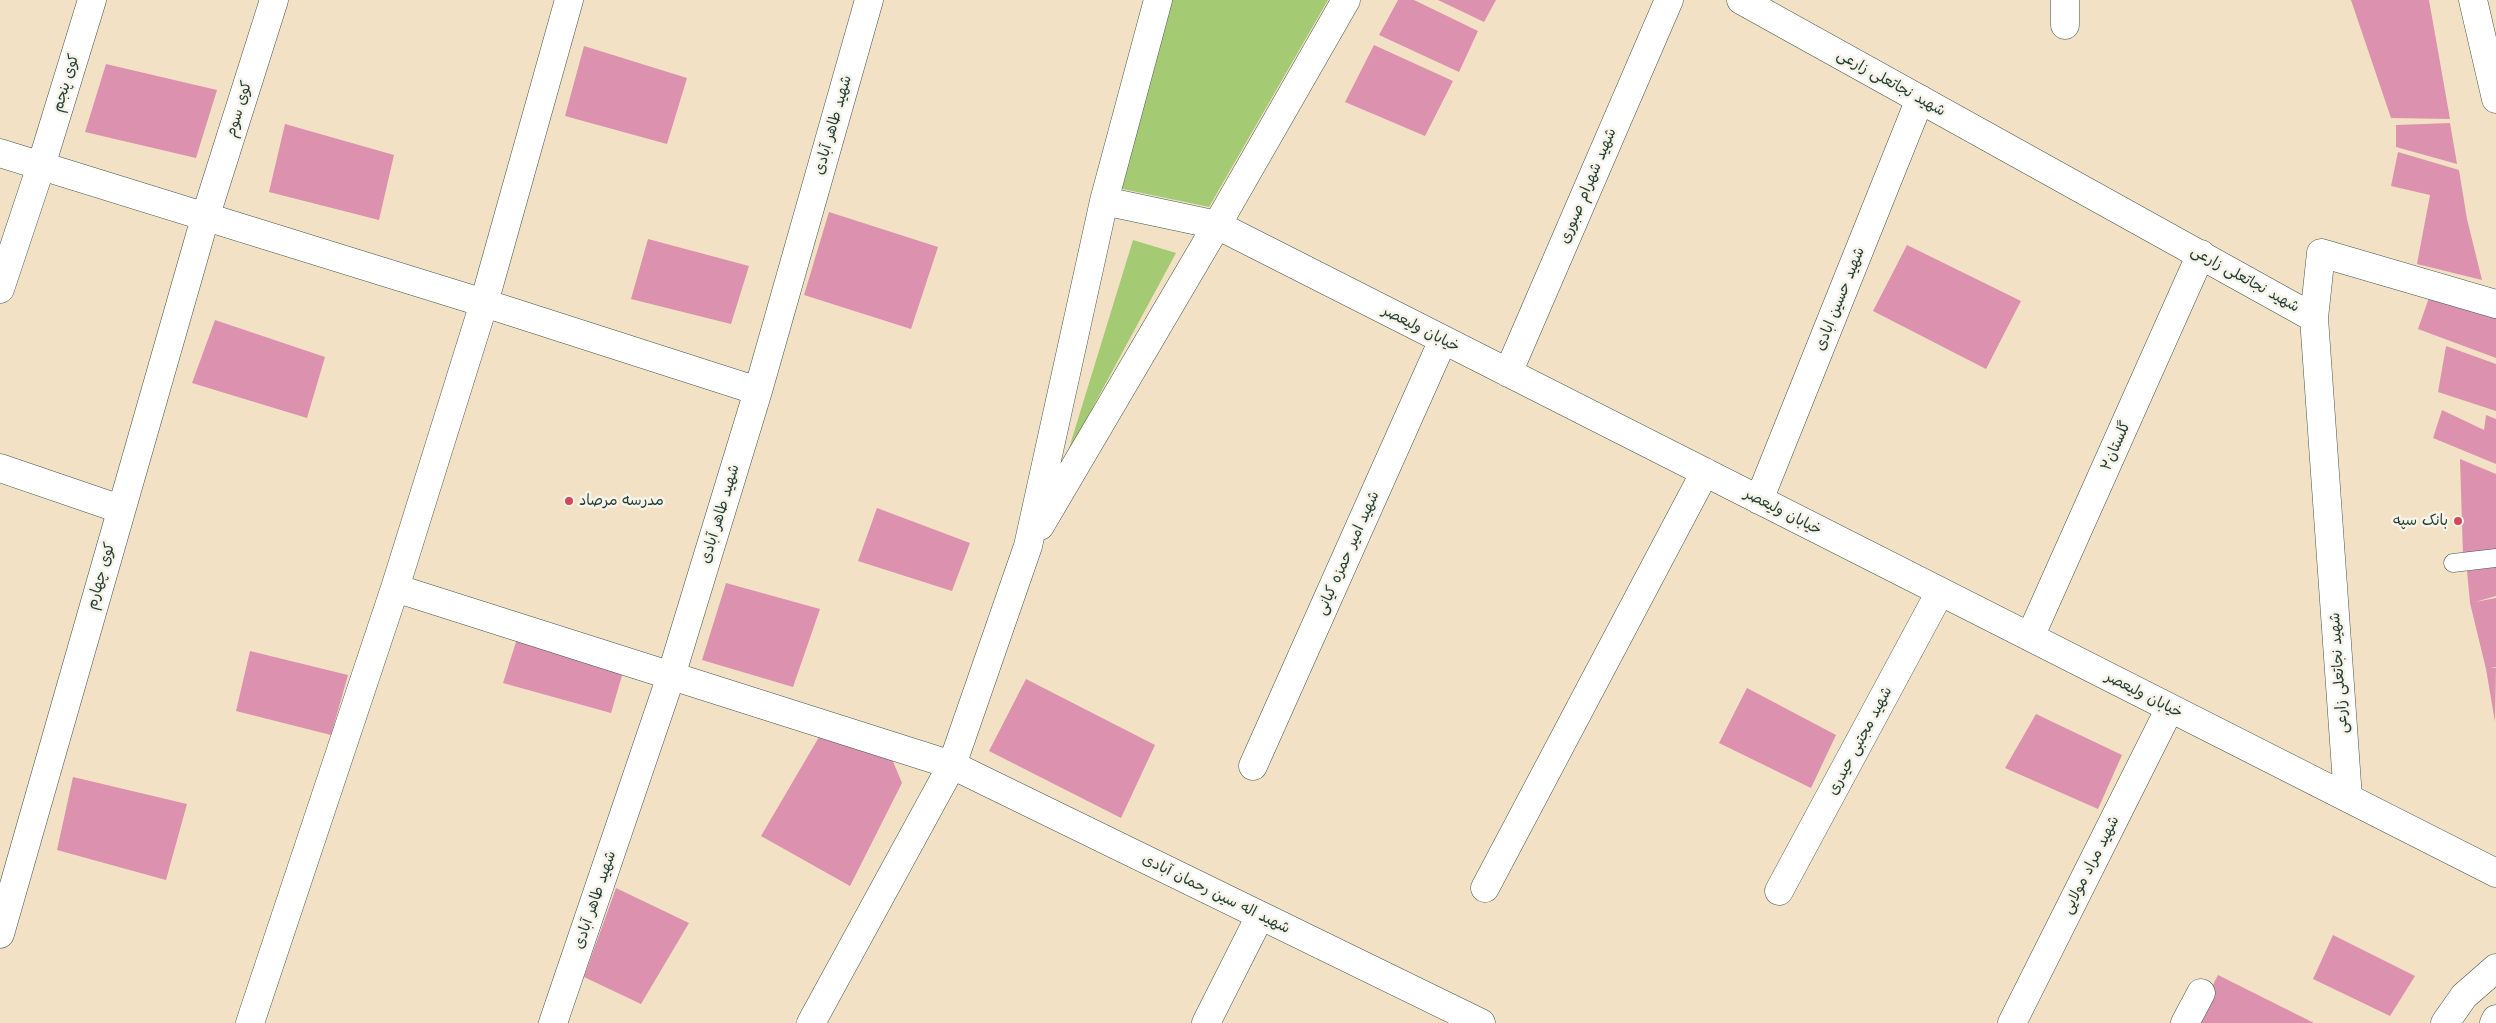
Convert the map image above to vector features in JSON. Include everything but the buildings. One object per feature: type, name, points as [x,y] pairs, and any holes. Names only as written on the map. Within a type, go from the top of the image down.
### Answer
[{"type":"street","name":"کوی پنجم","points":[[0,289],[41,166],[92,0]]},
{"type":"street","name":"کوی سوم","points":[[205,218],[274,0]]},
{"type":"street","points":[[250,1023],[395,588],[484,303],[568,0]]},
{"type":"street","name":"شهید طاهر آبادی","points":[[553,1023],[671,676],[758,391],[869,0]]},
{"type":"street","points":[[811,1023],[952,765],[1028,546],[1104,201],[1158,0]]},
{"type":"street","points":[[1028,546],[1217,225],[1346,0]]},
{"type":"street","name":"شهید شهرام صبوری","points":[[1508,373],[1669,0]]},
{"type":"street","name":"شهید نجاتعلی زارعی","points":[[1741,0],[2314,318],[2348,798]]},
{"type":"street","points":[[2473,0],[2496,98]]},
{"type":"street","name":"شهید حسین ابادی","points":[[1759,500],[1920,99]]},
{"type":"street","points":[[0,153],[484,303],[758,391]]},
{"type":"street","name":"خیابان ولیعصر","points":[[1104,201],[1217,225],[2348,798]]},
{"type":"street","name":"کوی چهارم","points":[[0,934],[120,509],[205,218]]},
{"type":"street","points":[[2314,318],[2322,253],[2496,304]]},
{"type":"street","name":"گلستان۲","points":[[2030,637],[2201,254]]},
{"type":"street","name":"شهید امیر حمزه کیانی","points":[[1253,766],[1444,340]]},
{"type":"street","points":[[0,468],[120,509]]},
{"type":"street","points":[[1485,888],[1705,472]]},
{"type":"street","name":"شهید اله سین رحمان آبادی","points":[[395,588],[952,765],[1481,1023]]},
{"type":"street","name":"شهید مجتبی حیدری","points":[[1779,891],[1940,592]]},
{"type":"street","name":"شهید مراد مولایی","points":[[2015,1022],[2170,708]]},
{"type":"street","points":[[2348,798],[2496,873]]},
{"type":"street","points":[[1206,1023],[1260,916]]},
{"type":"street","points":[[2445,1023],[2464,996],[2496,968]]},
{"type":"street","points":[[2185,1023],[2201,994]]},
{"type":"street","points":[[2494,1023],[2496,1019]]},
{"type":"lane","points":[[2453,563],[2496,558]]},
{"type":"green space","points":[[1170,0],[1328,0],[1209,207],[1118,188]]},
{"type":"green space","points":[[1133,240],[1176,253],[1067,455]]},
{"type":"place","name":"مدرسه مرصاد","points":[[569,501]]},
{"type":"place","name":"بانک سپه","points":[[2458,521]]}]
